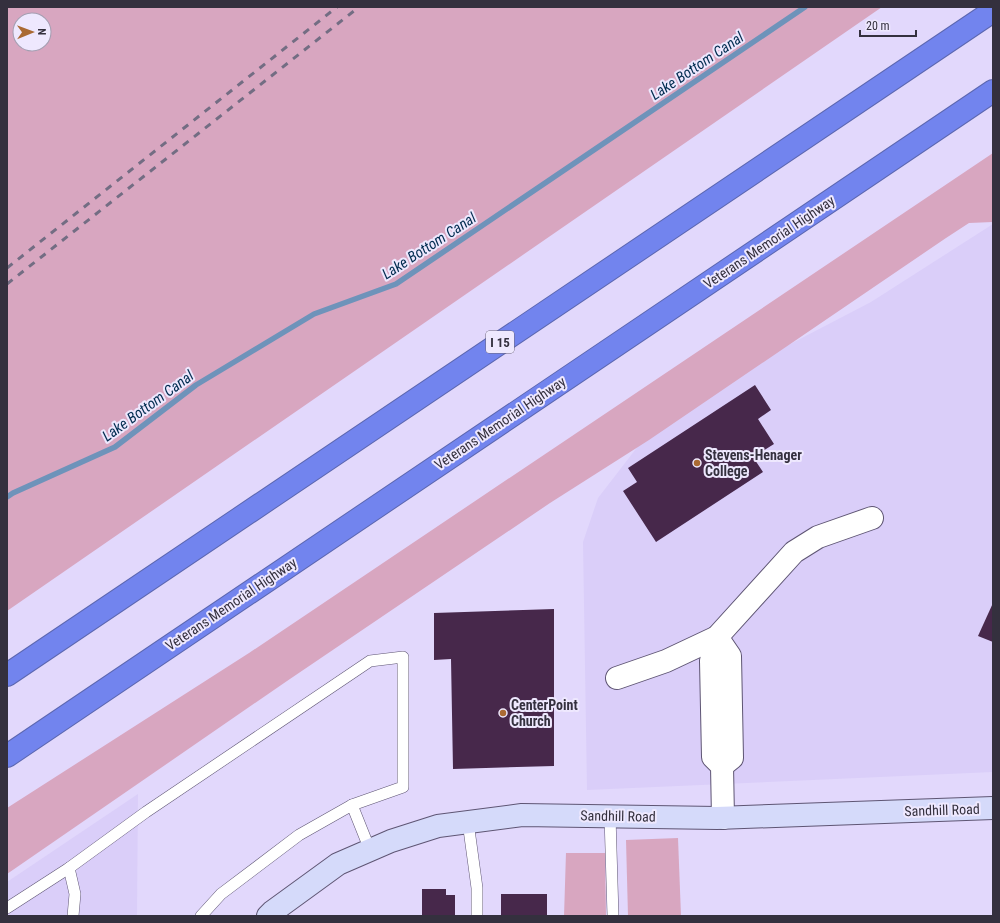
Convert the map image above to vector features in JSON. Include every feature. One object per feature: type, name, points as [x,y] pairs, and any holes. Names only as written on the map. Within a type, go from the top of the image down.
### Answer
[{"type":"highway","name":"I 15","points":[[7,675],[993,11]]},
{"type":"highway","name":"Veterans Memorial Highway","points":[[7,756],[993,91]]},
{"type":"street","points":[[617,678],[666,661],[717,637],[794,552],[818,537],[872,518]]},
{"type":"street","points":[[717,637],[711,660],[713,757],[722,766],[723,818]]},
{"type":"street","name":"Sandhill Road","points":[[268,916],[338,864],[391,841],[438,826],[522,815],[723,818],[993,808]]},
{"type":"lane","points":[[7,908],[69,868],[146,812],[370,661],[403,657],[403,787],[352,805],[300,835],[221,894],[200,916]]},
{"type":"lane","points":[[352,805],[370,850]]},
{"type":"lane","points":[[610,816],[613,916]]},
{"type":"lane","points":[[468,822],[477,888],[477,916]]},
{"type":"lane","points":[[69,868],[75,894],[73,916]]},
{"type":"shaded area","points":[[7,7],[882,7],[7,611]]},
{"type":"shaded area","points":[[993,153],[993,222],[969,223],[946,238],[649,440],[550,503],[287,681],[7,874],[7,808],[249,653]]},
{"type":"shaded area","points":[[993,224],[993,772],[587,790],[583,542],[598,498],[642,441],[750,365],[871,302]]},
{"type":"shaded area","points":[[138,794],[137,916],[7,916],[7,882]]},
{"type":"shaded area","points":[[678,838],[681,916],[628,916],[626,840]]},
{"type":"shaded area","points":[[566,853],[605,853],[606,916],[564,916]]},
{"type":"building","name":"Stevens-Henager College","points":[[755,385],[771,410],[758,419],[774,444],[753,457],[763,472],[656,542],[623,491],[637,482],[628,468]]},
{"type":"building","points":[[993,603],[993,642],[978,636]]},
{"type":"building","name":"CenterPoint Church","points":[[554,609],[554,766],[453,769],[451,659],[434,660],[434,613]]},
{"type":"building","points":[[422,889],[446,889],[446,895],[455,895],[455,916],[422,916]]},
{"type":"building","points":[[501,894],[547,894],[547,916],[501,916]]},
{"type":"waterway","name":"Lake Bottom Canal","points":[[7,497],[115,447],[196,385],[314,314],[396,284],[805,7]]},
{"type":"railway","points":[[7,268],[337,7]]},
{"type":"railway","points":[[7,284],[359,7]]},
{"type":"place","name":"Stevens-Henager College","points":[[697,463]]},
{"type":"place","name":"CenterPoint Church","points":[[503,713]]}]
